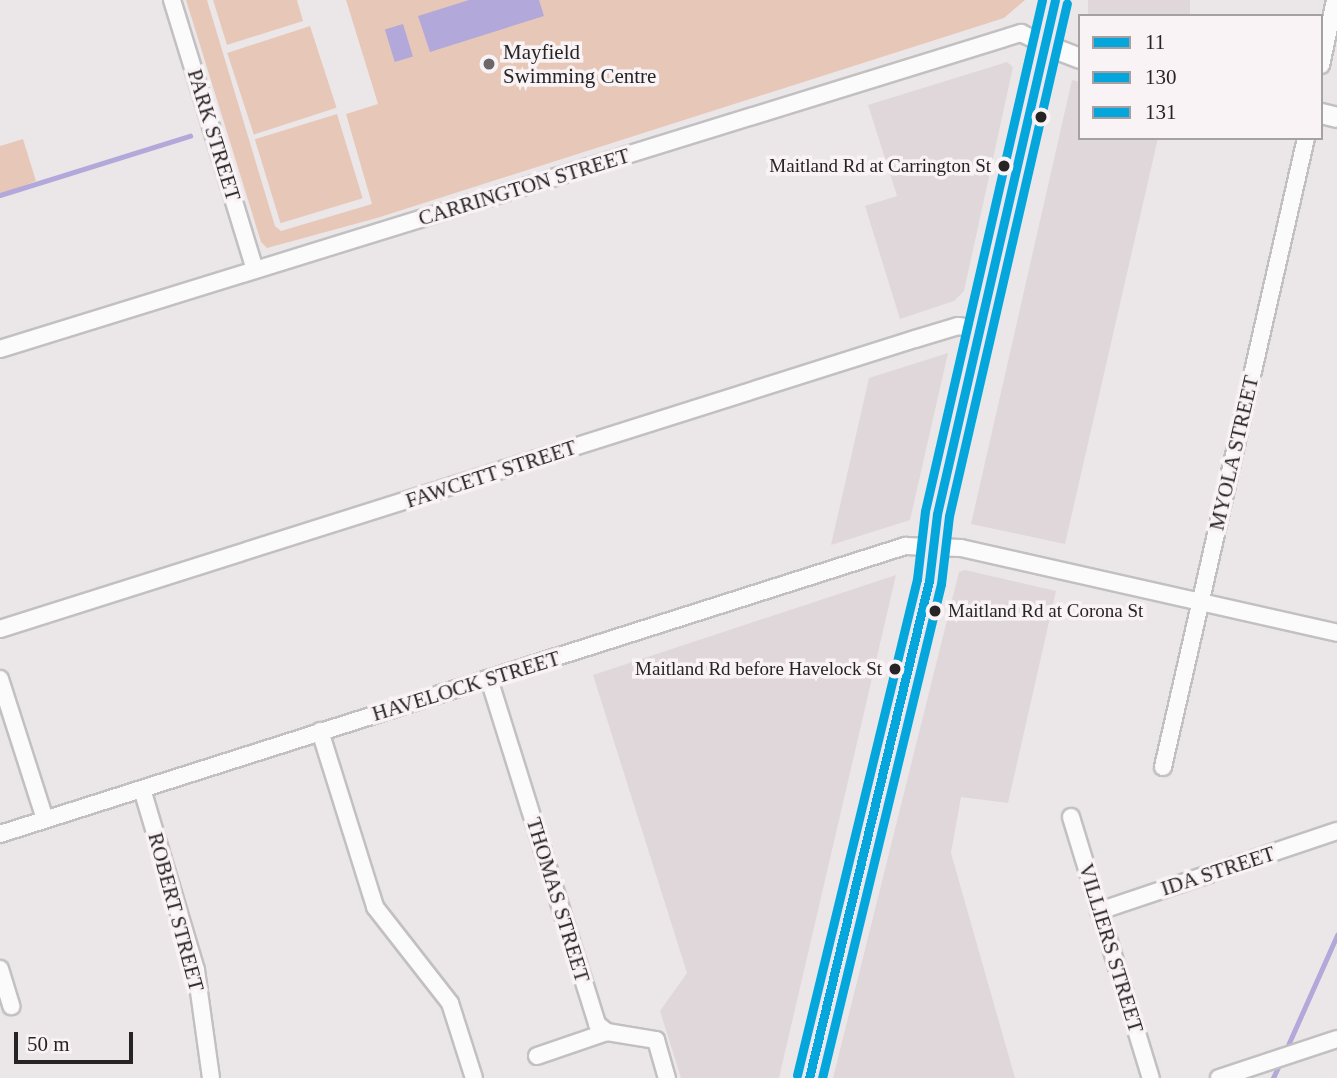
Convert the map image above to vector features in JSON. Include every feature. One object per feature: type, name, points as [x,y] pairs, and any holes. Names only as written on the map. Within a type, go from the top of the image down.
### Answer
[{"type":"main road","points":[[809,1078],[929,581],[959,414],[982,330],[1055,0]]},
{"type":"street","name":"PARK STREET","points":[[172,0],[255,269]]},
{"type":"street","points":[[1323,56],[1335,0]]},
{"type":"street","name":"CARRINGTON STREET","points":[[0,349],[1021,33],[1046,45]]},
{"type":"street","points":[[1046,45],[1078,57]]},
{"type":"street","name":"MYOLA STREET","points":[[1163,767],[1306,140]]},
{"type":"street","name":"FAWCETT STREET","points":[[1,626],[958,326],[982,330]]},
{"type":"street","name":"HAVELOCK STREET","points":[[0,834],[905,547],[961,548],[1337,633]]},
{"type":"street","points":[[0,679],[45,820]]},
{"type":"street","name":"THOMAS STREET","points":[[489,679],[597,1024],[607,1032]]},
{"type":"street","points":[[320,731],[375,907],[450,1003],[474,1078]]},
{"type":"street","name":"ROBERT STREET","points":[[142,789],[196,970],[211,1078]]},
{"type":"street","name":"VILLIERS STREET","points":[[1070,817],[1151,1078]]},
{"type":"street","name":"IDA STREET","points":[[1099,911],[1337,831]]},
{"type":"street","points":[[0,969],[11,1006]]},
{"type":"street","points":[[537,1056],[607,1032],[656,1040],[667,1078]]},
{"type":"street","points":[[1219,1078],[1330,1041]]},
{"type":"shaded area","points":[[186,0],[207,0],[275,226],[281,231],[372,204],[346,114],[378,104],[346,0],[1025,0],[1004,18],[377,218],[267,248],[261,242]]},
{"type":"shaded area","points":[[213,0],[297,0],[303,21],[227,45]]},
{"type":"shaded area","points":[[469,0],[539,0],[544,16],[430,52],[418,16]]},
{"type":"shaded area","points":[[1088,0],[1190,0],[1190,14],[1088,14]]},
{"type":"shaded area","points":[[403,24],[413,57],[395,62],[385,30]]},
{"type":"shaded area","points":[[310,26],[337,108],[254,135],[227,53]]},
{"type":"shaded area","points":[[1007,62],[1013,67],[964,291],[954,301],[900,319],[865,206],[897,196],[868,105]]},
{"type":"shaded area","points":[[1072,80],[1078,82],[1078,140],[1158,140],[1065,544],[971,524]]},
{"type":"shaded area","points":[[337,114],[363,198],[280,223],[255,139]]},
{"type":"shaded area","points":[[23,139],[36,181],[0,195],[0,146]]},
{"type":"shaded area","points":[[948,353],[910,520],[831,545],[869,378]]},
{"type":"shaded area","points":[[965,570],[1056,591],[1008,803],[961,797],[951,853],[1015,1078],[833,1078],[959,572]]},
{"type":"shaded area","points":[[896,575],[779,1078],[681,1078],[660,1011],[687,973],[593,675]]},
{"type":"waterway","points":[[0,195],[190,136]]},
{"type":"waterway","points":[[1285,1052],[1337,935]]},
{"type":"waterway","points":[[1273,1078],[1280,1063]]},
{"type":"transit line","name":"131","points":[[797,1075],[917,579],[925,511],[1042,0]]},
{"type":"transit line","name":"11","points":[[809,1078],[929,581],[937,514],[1055,0]]},
{"type":"transit line","name":"130","points":[[822,1078],[941,584],[949,516],[1067,3]]},
{"type":"place","name":"Mayfield Swimming Centre","points":[[489,64]]},
{"type":"place","name":"Maitland Rd at Carrington St","points":[[1004,166]]},
{"type":"place","name":"Maitland Rd at Corona St","points":[[935,611]]},
{"type":"place","name":"Maitland Rd before Havelock St","points":[[895,669]]}]
